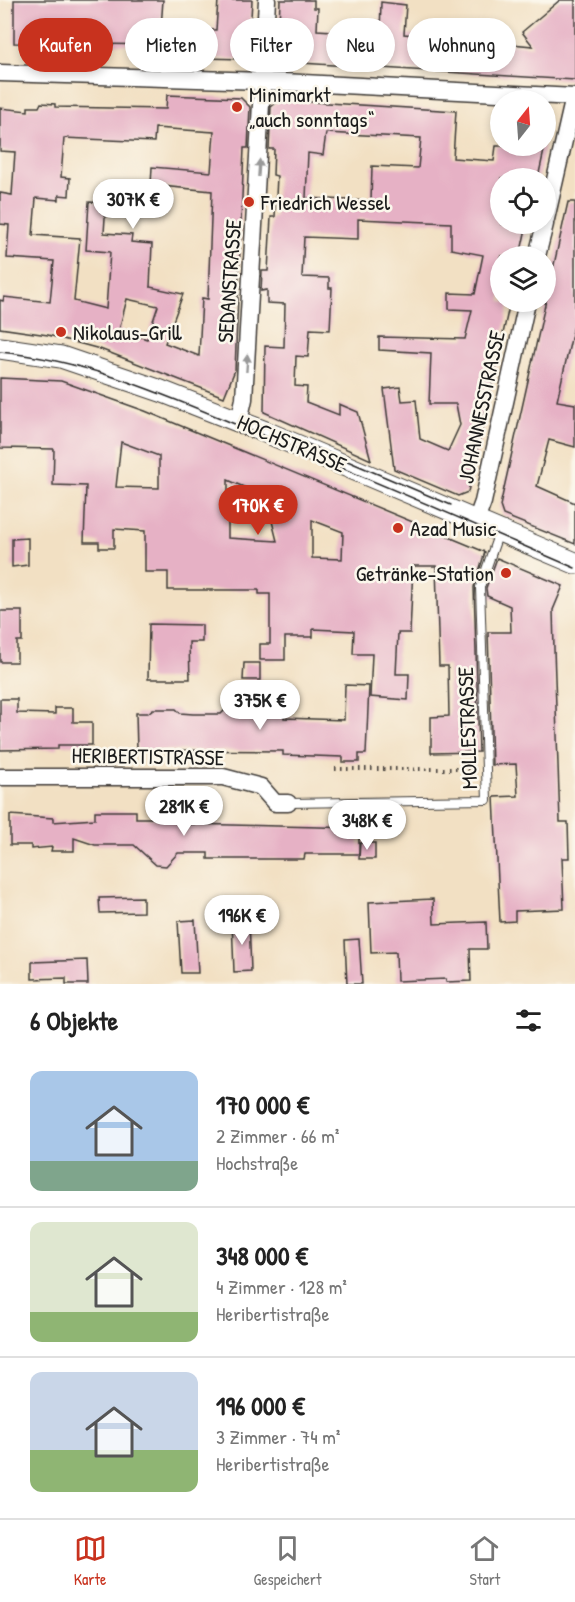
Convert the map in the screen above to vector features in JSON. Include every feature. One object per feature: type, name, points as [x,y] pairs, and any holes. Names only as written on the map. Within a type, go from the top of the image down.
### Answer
[{"type":"street","name":"SEDANSTRASSE","points":[[239,421],[244,399],[267,0]]},
{"type":"street","points":[[0,73],[264,81],[575,97],[556,178]]},
{"type":"street","name":"JOHANNESSTRASSE","points":[[476,521],[483,502],[525,312]]},
{"type":"street","name":"HOCHSTRASSE","points":[[0,348],[86,363],[239,421],[575,563]]},
{"type":"street","name":"HERIBERTISTRASSE","points":[[0,777],[223,777],[261,787],[275,803],[288,803]]},
{"type":"lane","name":"MOLLESTRASSE","points":[[288,803],[487,800],[480,587],[500,531]]},
{"type":"path","points":[[335,770],[486,769]]},
{"type":"building","points":[[14,0],[163,0],[162,18],[125,18],[125,44],[113,44],[113,18],[18,18],[18,43],[14,43]]},
{"type":"building","points":[[218,0],[252,0],[251,18],[230,18],[230,59],[218,58]]},
{"type":"building","points":[[280,0],[314,0],[314,8],[318,8],[317,30],[326,31],[326,65],[314,64],[314,18],[279,18]]},
{"type":"building","points":[[560,0],[575,0],[575,80],[446,72],[516,72],[516,44],[533,46],[522,32]]},
{"type":"building","points":[[381,2],[406,5],[404,34],[407,34],[407,70],[395,69],[395,18],[380,18]]},
{"type":"building","points":[[167,95],[241,98],[250,107],[248,148],[244,148],[235,370],[224,397],[100,349],[48,335],[0,328],[0,300],[3,301],[4,297],[50,302],[54,261],[7,258],[9,225],[0,224],[0,193],[12,195],[15,152],[0,151],[0,108],[28,111],[28,107],[39,107],[41,103],[55,104],[55,107],[166,109]],"holes":[[[155,128],[214,132],[211,172],[152,167],[151,185],[212,191],[208,299],[202,298],[199,356],[165,343],[183,294],[150,287],[152,244],[131,242],[132,235],[104,233],[106,203],[89,202],[86,250],[110,252],[106,309],[74,301],[80,238],[33,235],[36,198],[59,200],[59,195],[69,196],[70,178],[61,177],[64,138],[154,142]],[[127,299],[158,306],[147,339],[119,330]]]},
{"type":"building","points":[[280,100],[456,111],[453,158],[494,161],[495,156],[543,156],[540,168],[490,168],[490,234],[525,234],[522,246],[490,246],[490,312],[508,312],[468,492],[458,496],[394,469],[384,389],[400,387],[402,401],[416,400],[420,439],[448,451],[460,425],[456,404],[429,404],[431,353],[379,350],[379,337],[465,339],[472,310],[449,309],[449,293],[475,294],[483,255],[451,249],[451,223],[358,219],[358,239],[304,237],[302,277],[329,278],[329,288],[332,288],[330,330],[310,329],[308,357],[296,356],[295,386],[307,387],[306,402],[339,415],[339,404],[358,412],[371,460],[264,412],[265,346],[284,347],[285,304],[267,303],[267,290],[261,291],[262,271],[268,271],[271,217],[275,217],[277,176],[273,175],[274,149],[269,149],[271,107]],"holes":[[[326,133],[421,138],[418,168],[372,166],[371,201],[306,198],[308,153],[323,155]]]},
{"type":"building","points":[[568,202],[575,202],[575,321],[557,401],[575,404],[575,447],[549,440],[537,486],[575,503],[575,544],[503,515],[500,506],[543,312],[556,312],[556,256]]},
{"type":"building","points":[[0,378],[61,381],[145,411],[485,552],[474,587],[479,752],[431,753],[431,717],[449,716],[448,666],[439,666],[436,566],[413,566],[410,633],[398,633],[396,674],[409,674],[408,700],[370,697],[372,654],[353,654],[354,631],[313,629],[313,637],[285,637],[285,660],[260,660],[260,644],[270,644],[270,594],[259,594],[259,590],[168,590],[168,572],[145,572],[145,531],[114,529],[114,548],[99,548],[99,542],[84,542],[86,486],[53,485],[54,449],[0,448]],"holes":[[[121,442],[159,456],[159,488],[116,487]],[[228,480],[275,501],[272,509],[277,511],[272,521],[277,541],[228,538]],[[312,520],[343,532],[342,559],[312,558]]]},
{"type":"building","points":[[28,538],[28,565],[12,567],[12,539]]},
{"type":"building","points":[[497,558],[563,586],[553,610],[560,822],[568,822],[569,858],[562,858],[564,909],[515,911],[515,921],[500,922],[494,797],[518,796],[516,764],[492,765],[488,632],[511,632],[510,606],[487,596],[486,588]]},
{"type":"building","points":[[0,611],[22,611],[22,641],[17,641],[17,662],[0,662]]},
{"type":"building","points":[[149,624],[202,625],[202,642],[189,642],[190,679],[148,679]]},
{"type":"building","points":[[244,663],[260,663],[260,680],[243,680]]},
{"type":"building","points":[[345,685],[369,686],[366,754],[359,754],[359,762],[343,762],[343,757],[283,755],[283,751],[137,750],[136,713],[148,713],[153,709],[176,709],[180,713],[221,714],[226,709],[245,709],[253,714],[284,715],[284,718],[344,720]]},
{"type":"building","points":[[0,699],[17,699],[17,713],[55,714],[55,708],[73,708],[73,722],[92,722],[92,745],[58,745],[58,749],[0,750]]},
{"type":"building","points":[[95,811],[136,811],[136,818],[189,818],[189,824],[359,828],[359,854],[305,854],[304,859],[208,859],[208,853],[178,853],[166,866],[156,865],[134,845],[95,845],[74,838],[74,851],[51,851],[52,847],[31,849],[31,845],[10,845],[10,815],[53,818],[53,822],[95,819]]},
{"type":"building","points":[[360,843],[375,843],[375,859],[359,859]]},
{"type":"building","points":[[143,897],[143,912],[100,913],[99,898]]},
{"type":"building","points":[[433,899],[434,924],[486,922],[487,949],[470,949],[471,981],[446,982],[446,979],[397,981],[396,952],[371,953],[369,902]]},
{"type":"building","points":[[249,919],[251,971],[234,972],[232,920]]},
{"type":"building","points":[[195,920],[198,973],[181,973],[178,921]]},
{"type":"building","points":[[359,939],[362,984],[347,984],[345,940]]},
{"type":"building","points":[[87,960],[88,984],[66,984],[66,978],[32,979],[32,962]]},
{"type":"tram line","points":[[0,352],[64,363],[157,392],[575,568]]},
{"type":"tram line","points":[[305,443],[451,505]]},
{"type":"place","name":"Minimarkt „auch sonntags“","points":[[237,107]]},
{"type":"place","name":"Friedrich Wessel","points":[[249,202]]},
{"type":"place","name":"Nikolaus-Grill","points":[[61,332]]},
{"type":"place","name":"Azad Music","points":[[398,528]]},
{"type":"place","name":"Getränke-Station","points":[[506,573]]}]
